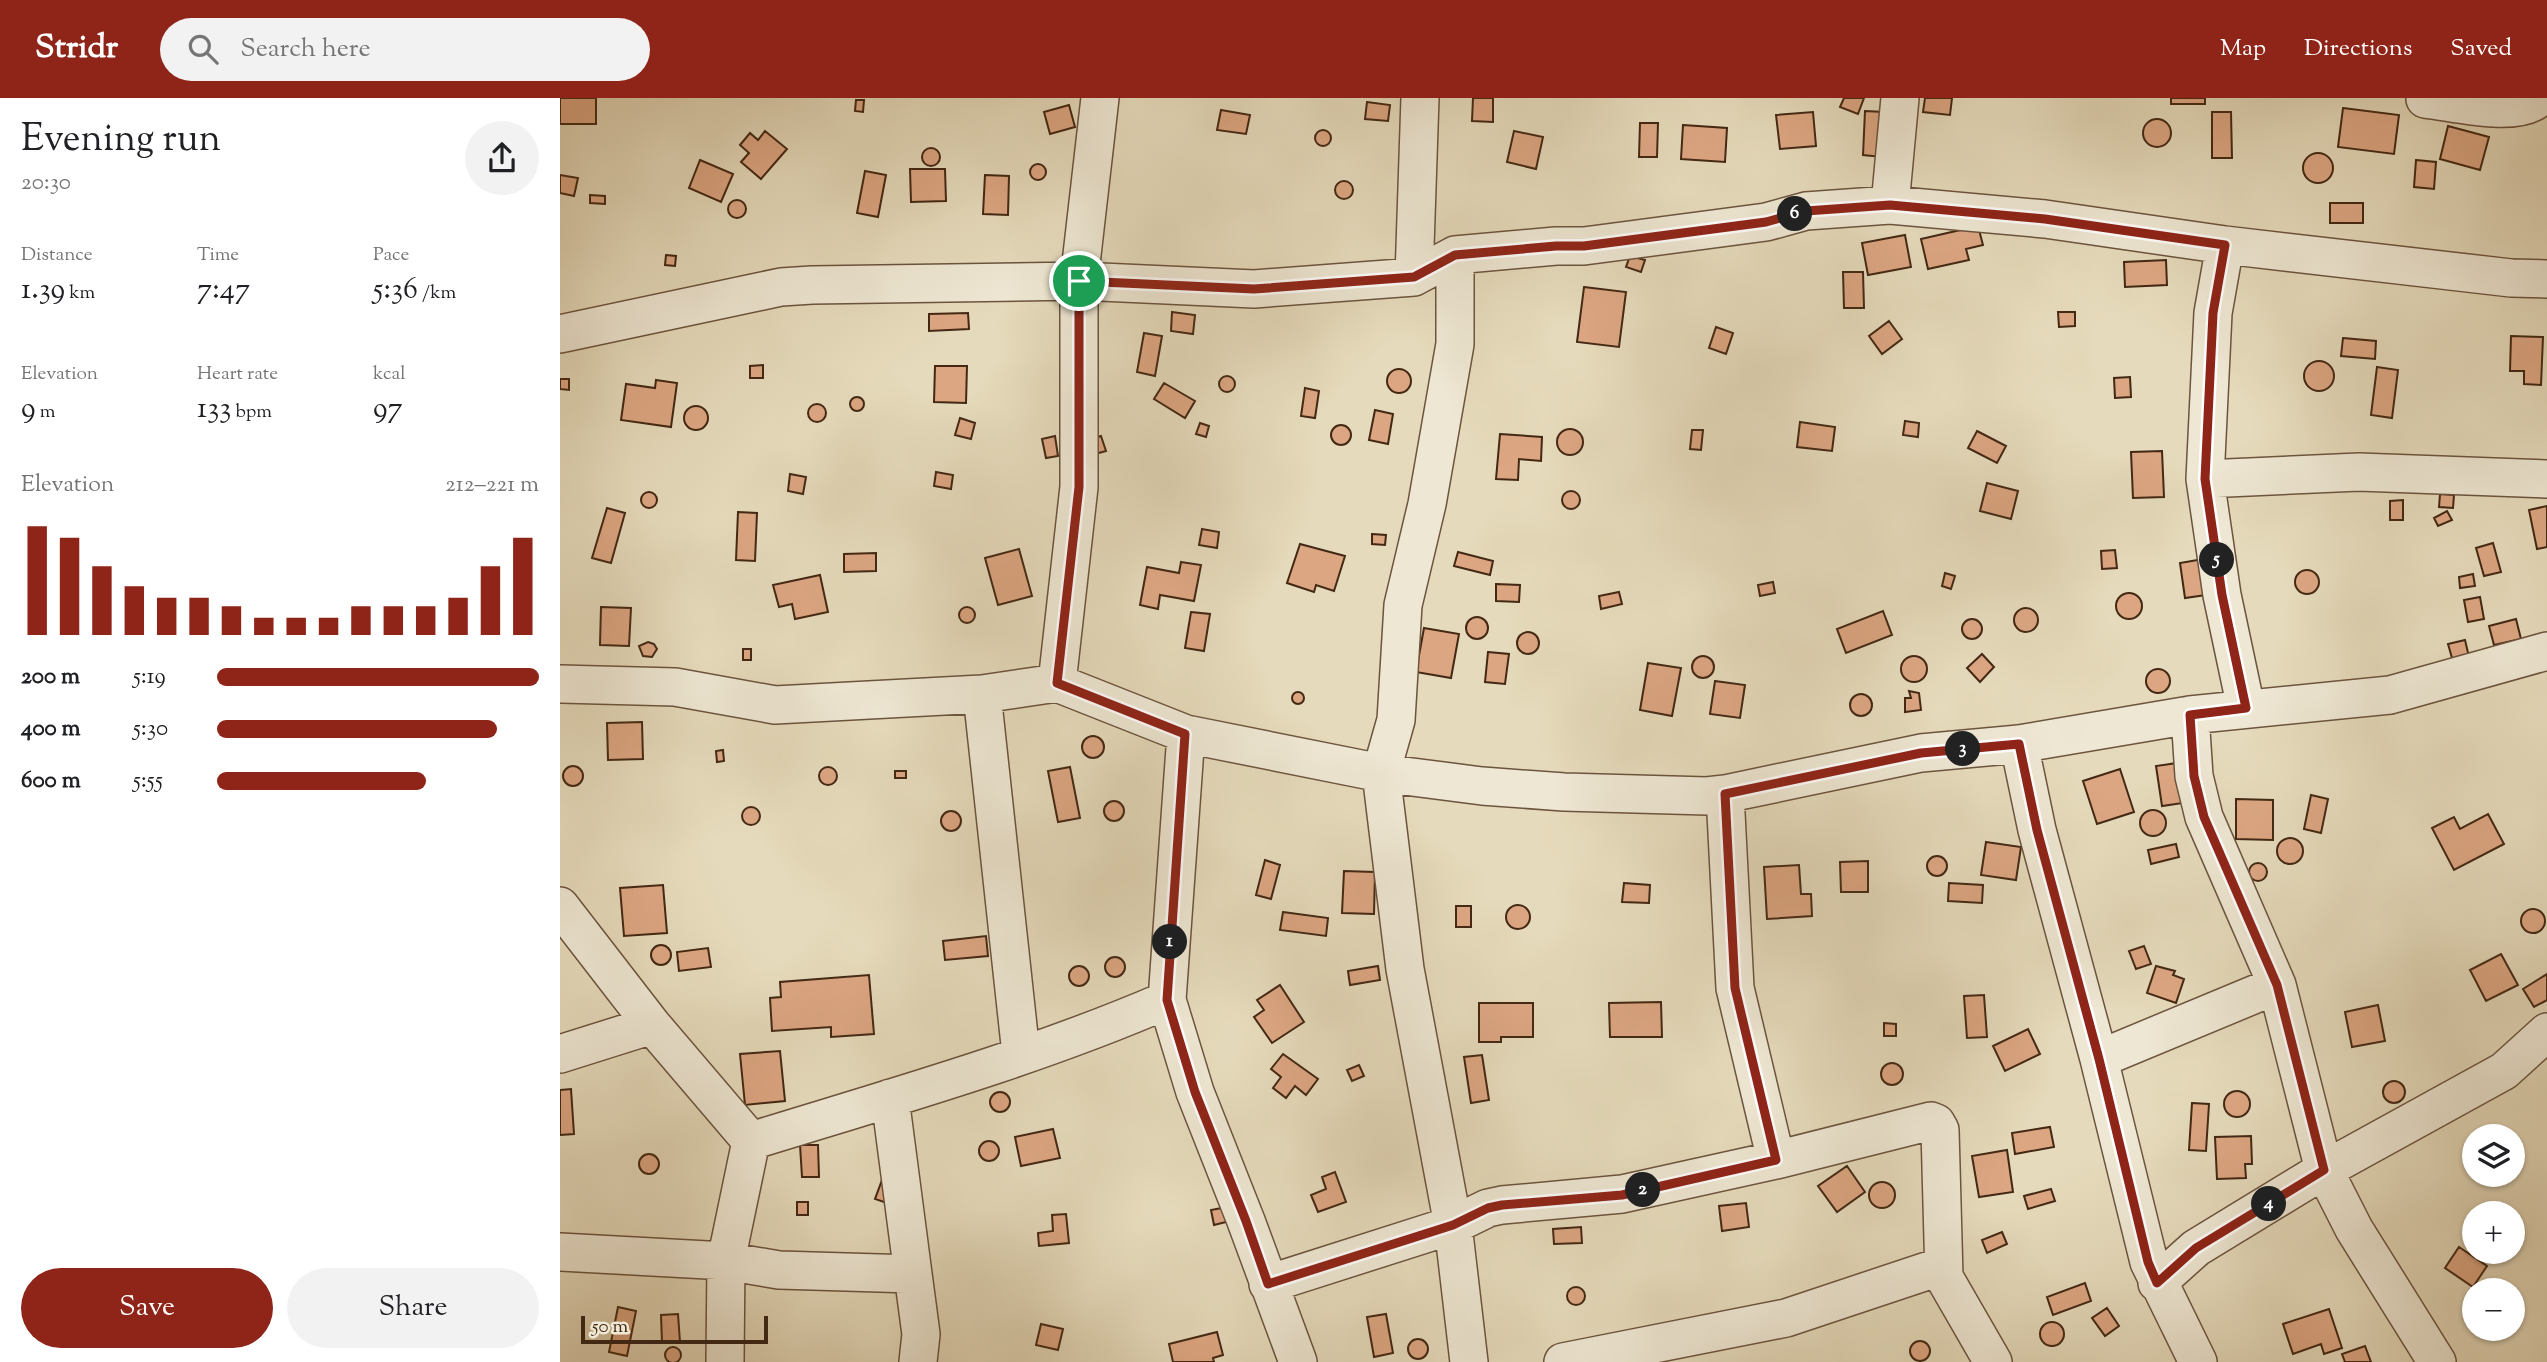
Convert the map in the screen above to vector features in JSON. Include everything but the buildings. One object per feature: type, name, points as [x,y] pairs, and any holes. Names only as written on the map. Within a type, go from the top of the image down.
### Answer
[{"type":"street","points":[[1057,683],[1079,487],[1079,281],[1100,98]]},
{"type":"street","points":[[1414,277],[1420,98]]},
{"type":"street","points":[[1890,205],[1899,98]]},
{"type":"street","points":[[2425,99],[2513,109],[2535,102],[2539,98]]},
{"type":"street","points":[[560,334],[781,287],[1079,281],[1254,289],[1414,277],[1455,255],[1584,246],[1766,222],[1806,211],[1890,205],[2045,219],[2225,245],[2511,278],[2547,279]]},
{"type":"street","points":[[2225,245],[2213,313],[2205,479],[2222,595],[2246,708]]},
{"type":"street","points":[[1455,255],[1455,344],[1427,504],[1403,605],[1396,720],[1381,773],[1405,969],[1453,1225],[1469,1362]]},
{"type":"street","points":[[2205,479],[2358,472],[2547,479]]},
{"type":"street","points":[[560,684],[675,687],[775,705],[982,694],[1057,683],[1185,734],[1381,773],[1482,786],[1564,792],[1725,794],[1921,753],[2019,744],[2246,708],[2390,695],[2547,651]]},
{"type":"street","points":[[982,694],[1021,1054]]},
{"type":"street","points":[[2190,715],[2194,776],[2204,817],[2277,985],[2324,1170],[2354,1229],[2437,1362]]},
{"type":"street","points":[[1185,734],[1167,1000],[1195,1092],[1298,1362]]},
{"type":"street","points":[[2019,744],[2037,830],[2099,1059],[2148,1262],[2198,1362]]},
{"type":"street","points":[[1725,794],[1735,988],[1776,1160]]},
{"type":"street","points":[[560,906],[652,1024],[751,1141]]},
{"type":"street","points":[[2099,1059],[2277,985]]},
{"type":"street","points":[[751,1141],[1096,1029],[1167,1000]]},
{"type":"street","points":[[560,1054],[652,1024]]},
{"type":"street","points":[[2157,1283],[2196,1248],[2324,1170],[2504,1071],[2547,1032]]},
{"type":"street","points":[[890,1098],[922,1342],[918,1362]]},
{"type":"street","points":[[1268,1284],[1453,1225],[1488,1208],[1622,1195],[1776,1160],[1926,1120],[1936,1123],[1940,1130],[1944,1277],[1993,1362]]},
{"type":"street","points":[[725,1362],[726,1261],[751,1141]]},
{"type":"street","points":[[560,1252],[726,1261],[779,1270],[913,1274]]},
{"type":"street","points":[[1563,1362],[1786,1318],[1942,1266]]},
{"type":"route","points":[[1890,205],[2045,219],[2225,245],[2213,313],[2205,479],[2222,595],[2246,708],[2190,715],[2194,776],[2204,817],[2277,985],[2324,1170],[2196,1248],[2157,1283],[2148,1262],[2099,1059],[2037,830],[2019,744],[1921,753],[1725,794],[1735,988],[1776,1160],[1622,1195],[1488,1208],[1453,1225],[1268,1284],[1195,1092],[1167,1000],[1185,734],[1057,683],[1079,487],[1079,281],[1254,289],[1414,277],[1455,255],[1584,246],[1766,222],[1806,211],[1890,205]]}]
